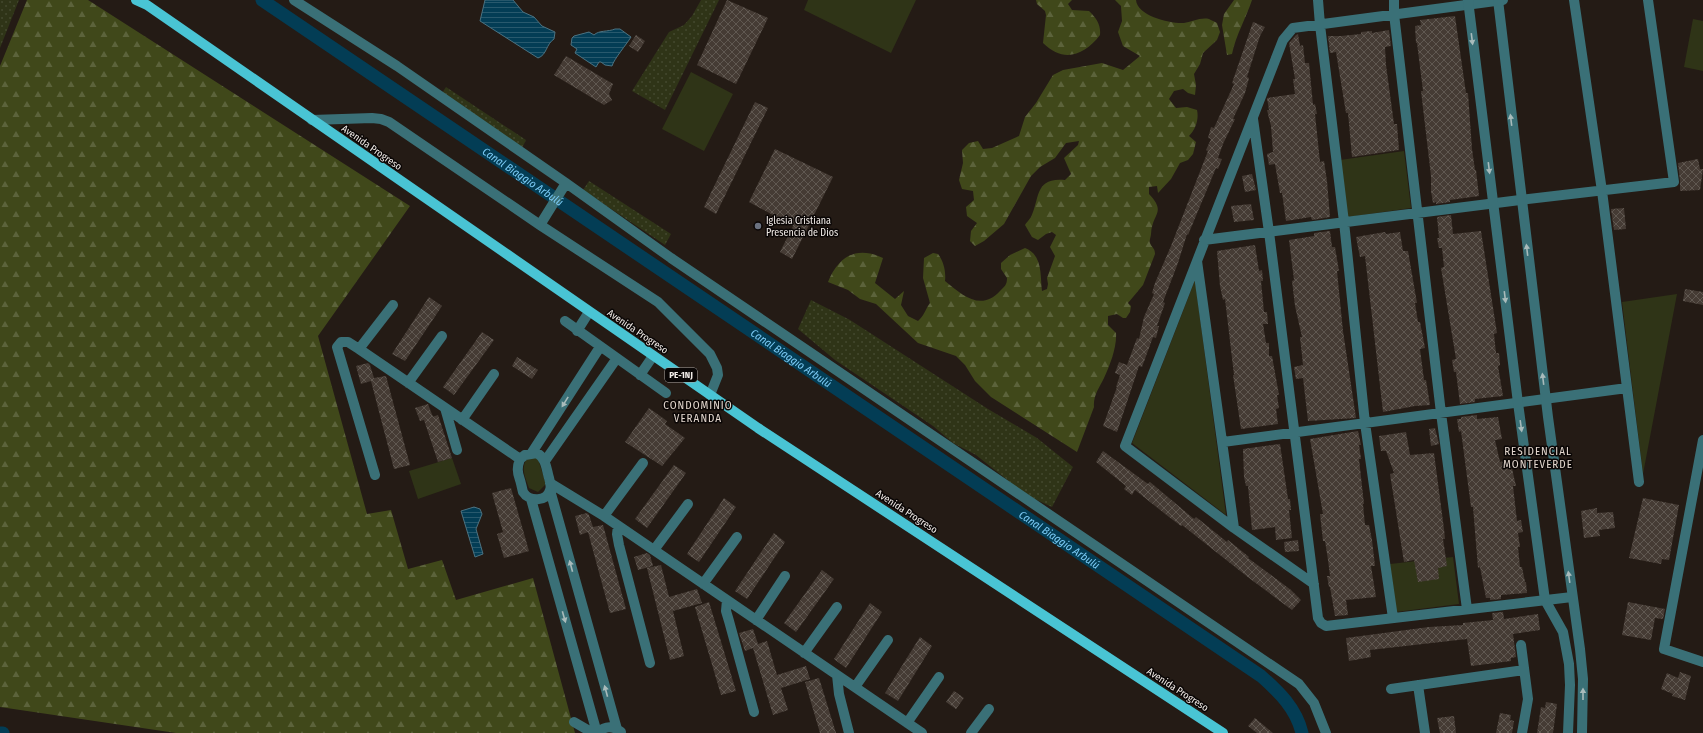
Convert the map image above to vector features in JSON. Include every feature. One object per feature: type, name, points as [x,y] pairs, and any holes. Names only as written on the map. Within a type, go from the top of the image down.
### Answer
[{"type":"main road","name":"Avenida Progreso","points":[[136,0],[144,3],[710,395],[1223,733]]},
{"type":"street","points":[[294,0],[397,66],[671,258],[1299,684],[1314,703],[1326,733]]},
{"type":"street","points":[[1318,0],[1344,222],[1365,423],[1393,618]]},
{"type":"street","points":[[1394,0],[1394,14],[1441,413],[1467,608]]},
{"type":"street","points":[[1314,584],[1234,528],[1125,446],[1282,40],[1287,33],[1293,28],[1468,2],[1499,0],[1520,200],[1545,399],[1580,648],[1583,678],[1582,733]]},
{"type":"street","points":[[1574,0],[1602,190],[1639,482]]},
{"type":"street","points":[[1204,240],[1674,182],[1648,0]]},
{"type":"street","points":[[1468,2],[1518,403],[1545,600],[1560,625],[1567,651],[1570,685],[1568,733]]},
{"type":"street","points":[[1252,117],[1269,232],[1318,618],[1321,624],[1326,626],[1467,608],[1572,597]]},
{"type":"street","points":[[312,120],[372,118],[389,122],[540,225],[658,302],[710,354],[717,368],[718,376],[710,395]]},
{"type":"street","points":[[540,225],[566,183]]},
{"type":"street","points":[[1197,261],[1234,528]]},
{"type":"street","points":[[360,349],[393,305]]},
{"type":"street","points":[[578,330],[589,312]]},
{"type":"street","points":[[565,321],[666,393]]},
{"type":"street","points":[[408,384],[442,336]]},
{"type":"street","points":[[375,475],[337,347],[341,342],[348,342],[360,349],[408,384],[520,459]]},
{"type":"street","points":[[531,454],[600,347]]},
{"type":"street","points":[[640,375],[653,356]]},
{"type":"street","points":[[545,461],[616,358]]},
{"type":"street","points":[[462,420],[494,374]]},
{"type":"street","points":[[1222,442],[1627,388]]},
{"type":"street","points":[[445,408],[457,450]]},
{"type":"street","points":[[1703,440],[1664,649],[1703,662]]},
{"type":"street","points":[[537,454],[542,456],[545,461],[550,487],[619,731],[606,727],[597,733],[531,499],[523,491],[517,471],[520,459],[525,455],[537,454]]},
{"type":"street","points":[[604,516],[643,463]]},
{"type":"street","points":[[531,499],[541,499],[547,495],[550,487]]},
{"type":"street","points":[[550,487],[604,516],[922,733]]},
{"type":"street","points":[[654,550],[688,504]]},
{"type":"street","points":[[618,526],[617,534],[619,545],[650,663]]},
{"type":"street","points":[[703,584],[737,537]]},
{"type":"street","points":[[756,620],[785,576]]},
{"type":"street","points":[[727,600],[726,611],[754,712]]},
{"type":"street","points":[[804,653],[837,607]]},
{"type":"street","points":[[855,688],[888,640]]},
{"type":"street","points":[[1521,644],[1528,699],[1522,733]]},
{"type":"street","points":[[1567,651],[1580,648]]},
{"type":"street","points":[[1391,689],[1524,670]]},
{"type":"street","points":[[837,675],[839,694],[849,733]]},
{"type":"street","points":[[907,723],[939,677]]},
{"type":"street","points":[[1418,685],[1425,733]]},
{"type":"street","points":[[971,733],[989,709]]},
{"type":"street","points":[[574,722],[593,733]]},
{"type":"green space","points":[[0,0],[19,0],[0,48]]},
{"type":"green space","points":[[27,0],[88,0],[410,206],[318,336],[367,514],[391,510],[408,569],[442,560],[456,600],[533,578],[575,733],[176,733],[0,707],[0,66]]},
{"type":"green space","points":[[701,0],[719,0],[665,110],[632,91],[669,32],[684,25],[692,16]]},
{"type":"green space","points":[[808,0],[916,0],[891,53],[804,10]]},
{"type":"green space","points":[[1036,0],[1072,0],[1068,4],[1072,10],[1089,11],[1094,16],[1099,24],[1100,35],[1087,48],[1080,52],[1066,55],[1058,53],[1043,43],[1046,15],[1045,11],[1037,4]]},
{"type":"green space","points":[[1115,0],[1136,0],[1138,6],[1148,15],[1171,22],[1184,23],[1199,19],[1209,19],[1217,23],[1220,32],[1217,40],[1203,53],[1200,64],[1194,74],[1196,85],[1195,95],[1188,93],[1183,89],[1174,91],[1169,99],[1176,108],[1187,107],[1197,110],[1198,117],[1196,124],[1189,136],[1196,142],[1193,154],[1188,160],[1180,163],[1171,179],[1158,193],[1157,186],[1149,187],[1149,194],[1157,205],[1158,209],[1152,227],[1150,241],[1155,254],[1143,285],[1128,303],[1131,306],[1130,312],[1126,318],[1123,318],[1117,314],[1108,316],[1108,325],[1116,333],[1113,356],[1095,396],[1094,407],[1077,452],[991,397],[975,381],[965,365],[956,356],[918,343],[876,304],[860,299],[848,290],[828,282],[837,266],[849,256],[856,253],[864,253],[873,254],[883,258],[875,283],[895,299],[904,291],[901,305],[908,316],[918,321],[930,303],[923,278],[924,258],[933,253],[938,254],[944,267],[945,281],[965,296],[979,301],[993,297],[1003,288],[1006,284],[1007,278],[1001,269],[1001,263],[1010,255],[1025,248],[1031,251],[1038,260],[1040,266],[1042,291],[1047,289],[1047,278],[1055,256],[1050,247],[1056,235],[1052,232],[1046,234],[1038,240],[1032,237],[1025,225],[1031,217],[1043,186],[1048,182],[1055,180],[1065,180],[1071,174],[1064,158],[1078,145],[1079,141],[1066,143],[1055,158],[1040,167],[1031,176],[1004,224],[984,241],[975,246],[970,241],[971,231],[977,223],[967,216],[966,207],[974,200],[973,191],[962,189],[959,180],[963,163],[962,150],[969,143],[978,141],[983,149],[992,148],[1019,136],[1025,117],[1036,103],[1053,75],[1063,70],[1102,63],[1123,70],[1140,56],[1123,46],[1118,32],[1122,21],[1121,6]]},
{"type":"green space","points":[[1234,0],[1252,0],[1232,54],[1227,55],[1222,25],[1224,14]]},
{"type":"green space","points":[[1693,19],[1703,21],[1703,71],[1684,67]]},
{"type":"green space","points":[[691,72],[733,94],[704,151],[662,129]]},
{"type":"green space","points":[[446,87],[526,140],[522,148],[442,93]]},
{"type":"green space","points":[[1404,151],[1411,208],[1348,217],[1340,160]]},
{"type":"green space","points":[[589,181],[671,234],[665,245],[583,190]]},
{"type":"green space","points":[[1195,280],[1226,515],[1132,443]]},
{"type":"green space","points":[[1677,294],[1643,474],[1622,302]]},
{"type":"green space","points":[[811,300],[850,320],[988,409],[1037,438],[1073,467],[1052,507],[1026,495],[976,455],[953,443],[933,426],[835,360],[798,329]]},
{"type":"green space","points":[[534,457],[538,459],[546,484],[538,492],[529,488],[524,470],[527,459]]},
{"type":"green space","points":[[452,458],[461,484],[418,499],[409,471]]},
{"type":"green space","points":[[1453,557],[1459,604],[1396,612],[1390,564]]},
{"type":"water","points":[[485,0],[513,0],[523,12],[534,17],[542,26],[555,32],[554,39],[551,41],[541,57],[538,58],[480,21]]},
{"type":"water","points":[[620,29],[631,37],[612,66],[599,62],[596,67],[575,53],[577,49],[571,45],[572,38],[574,36],[589,32],[594,35],[598,32]]},
{"type":"water","points":[[474,507],[480,509],[482,514],[476,529],[483,554],[475,557],[461,511]]},
{"type":"building","points":[[727,0],[768,18],[736,84],[697,65]]},
{"type":"building","points":[[1455,16],[1466,93],[1468,93],[1472,149],[1479,196],[1450,200],[1450,202],[1436,204],[1436,202],[1433,203],[1431,191],[1431,176],[1421,91],[1423,91],[1415,26],[1421,25],[1420,20]]},
{"type":"building","points":[[1253,22],[1265,27],[1260,36],[1247,77],[1249,78],[1245,93],[1218,158],[1222,159],[1218,169],[1216,168],[1188,235],[1187,234],[1163,302],[1165,303],[1157,326],[1159,326],[1156,338],[1153,337],[1142,367],[1139,366],[1117,432],[1103,426],[1120,375],[1115,373],[1119,362],[1127,365],[1137,338],[1139,339],[1144,317],[1154,294],[1152,293],[1155,283],[1208,151],[1206,150],[1211,139],[1208,138],[1211,127],[1214,128],[1234,84],[1232,83]]},
{"type":"building","points":[[1389,30],[1391,46],[1385,47],[1386,65],[1394,124],[1397,124],[1399,150],[1352,157],[1348,113],[1346,113],[1336,52],[1330,53],[1328,36],[1361,34],[1361,32],[1372,31],[1372,33]]},
{"type":"building","points":[[1298,34],[1300,46],[1303,45],[1305,63],[1309,63],[1313,105],[1315,104],[1317,114],[1315,114],[1320,162],[1324,161],[1330,217],[1312,220],[1311,217],[1286,221],[1282,193],[1280,193],[1275,164],[1269,165],[1267,154],[1273,152],[1271,126],[1267,110],[1269,110],[1267,98],[1295,94],[1293,79],[1295,79],[1289,43]]},
{"type":"building","points":[[636,35],[645,41],[638,52],[629,46]]},
{"type":"building","points":[[566,56],[613,84],[609,94],[612,100],[604,105],[554,75]]},
{"type":"building","points":[[755,102],[768,108],[716,214],[704,207]]},
{"type":"building","points":[[775,149],[833,177],[792,259],[780,252],[793,226],[749,202]]},
{"type":"building","points":[[1698,159],[1700,169],[1703,169],[1700,190],[1680,191],[1678,163]]},
{"type":"building","points":[[1252,174],[1256,190],[1245,192],[1242,176]]},
{"type":"building","points":[[1251,204],[1254,220],[1234,222],[1231,206]]},
{"type":"building","points":[[1624,208],[1626,229],[1614,230],[1611,209]]},
{"type":"building","points":[[1451,215],[1453,234],[1481,231],[1497,333],[1494,334],[1496,353],[1499,353],[1500,365],[1498,366],[1503,396],[1475,399],[1475,402],[1460,404],[1456,372],[1454,372],[1452,360],[1456,359],[1441,268],[1444,267],[1442,248],[1439,248],[1437,238],[1439,238],[1437,217]]},
{"type":"building","points":[[1330,231],[1332,247],[1335,247],[1339,271],[1337,271],[1343,331],[1356,418],[1308,421],[1303,378],[1296,379],[1294,367],[1303,365],[1300,337],[1302,337],[1295,306],[1292,281],[1294,280],[1289,240],[1314,236],[1314,233]]},
{"type":"building","points":[[1385,232],[1386,234],[1400,232],[1403,251],[1408,251],[1417,303],[1415,303],[1418,322],[1420,322],[1425,348],[1420,349],[1424,380],[1426,380],[1430,405],[1415,406],[1383,412],[1365,256],[1360,257],[1356,237]]},
{"type":"building","points":[[1255,245],[1259,271],[1262,270],[1263,281],[1261,281],[1264,312],[1267,312],[1268,324],[1263,324],[1266,343],[1269,343],[1269,356],[1272,356],[1279,395],[1277,395],[1279,408],[1276,409],[1278,424],[1241,429],[1233,375],[1225,299],[1223,300],[1220,286],[1217,251]]},
{"type":"building","points":[[1685,289],[1703,292],[1703,305],[1683,301]]},
{"type":"building","points":[[429,297],[442,306],[405,361],[392,354]]},
{"type":"building","points":[[482,332],[494,340],[454,395],[443,387]]},
{"type":"building","points":[[517,357],[538,370],[532,379],[512,366]]},
{"type":"building","points":[[368,363],[374,378],[386,376],[410,465],[394,469],[371,381],[361,384],[356,366]]},
{"type":"building","points":[[428,404],[433,417],[438,415],[452,458],[438,462],[424,420],[420,421],[415,408]]},
{"type":"building","points":[[649,408],[667,421],[665,424],[685,438],[662,466],[625,442]]},
{"type":"building","points":[[1477,415],[1477,419],[1498,417],[1502,439],[1495,440],[1500,462],[1510,460],[1516,486],[1513,486],[1517,521],[1521,520],[1523,532],[1518,533],[1520,547],[1518,547],[1520,567],[1522,567],[1527,593],[1501,595],[1501,599],[1490,600],[1490,598],[1486,598],[1480,567],[1478,568],[1473,507],[1471,507],[1461,431],[1459,432],[1457,419]]},
{"type":"building","points":[[1435,428],[1439,444],[1431,446],[1429,429]]},
{"type":"building","points":[[1358,431],[1361,445],[1359,445],[1361,459],[1359,459],[1365,525],[1369,525],[1372,540],[1375,566],[1371,566],[1376,597],[1346,600],[1348,615],[1335,616],[1327,576],[1330,576],[1325,541],[1323,541],[1320,514],[1323,514],[1310,439]]},
{"type":"building","points":[[1406,432],[1410,455],[1434,453],[1444,529],[1445,539],[1443,539],[1447,566],[1438,568],[1439,579],[1418,582],[1414,560],[1404,562],[1390,474],[1394,473],[1386,451],[1381,451],[1379,436]]},
{"type":"building","points":[[1280,444],[1288,499],[1290,499],[1291,510],[1289,510],[1292,538],[1276,540],[1275,527],[1252,530],[1248,486],[1246,486],[1244,477],[1243,449]]},
{"type":"building","points":[[1103,451],[1148,484],[1150,482],[1194,519],[1196,517],[1227,542],[1228,540],[1249,557],[1248,558],[1291,590],[1301,600],[1292,610],[1135,490],[1132,495],[1124,489],[1126,486],[1096,462]]},
{"type":"building","points":[[674,465],[686,473],[647,528],[635,519]]},
{"type":"building","points":[[511,488],[529,551],[504,558],[497,534],[503,532],[492,493]]},
{"type":"building","points":[[724,498],[736,507],[699,562],[687,554]]},
{"type":"building","points":[[1643,498],[1679,505],[1669,560],[1662,559],[1661,564],[1629,558]]},
{"type":"building","points":[[1597,508],[1597,513],[1613,512],[1615,528],[1599,530],[1600,536],[1584,538],[1581,511]]},
{"type":"building","points":[[587,513],[593,527],[603,525],[626,609],[610,613],[588,532],[580,535],[575,516]]},
{"type":"building","points":[[774,533],[785,542],[747,599],[735,591]]},
{"type":"building","points":[[1298,540],[1299,551],[1285,552],[1284,542]]},
{"type":"building","points":[[647,553],[650,555],[653,566],[638,570],[634,557]]},
{"type":"building","points":[[661,565],[669,597],[697,589],[702,603],[673,611],[684,656],[670,660],[647,568]]},
{"type":"building","points":[[822,570],[834,579],[796,632],[784,623]]},
{"type":"building","points":[[709,602],[736,691],[721,695],[695,607]]},
{"type":"building","points":[[1628,602],[1665,609],[1663,619],[1655,618],[1651,640],[1622,635]]},
{"type":"building","points":[[870,603],[882,612],[846,668],[834,659]]},
{"type":"building","points":[[1503,612],[1504,619],[1538,614],[1540,630],[1513,634],[1516,657],[1511,658],[1511,661],[1471,666],[1467,639],[1370,650],[1371,657],[1349,661],[1346,638],[1429,627],[1463,625],[1463,623],[1493,620],[1492,613]]},
{"type":"building","points":[[753,629],[758,644],[767,641],[777,675],[806,666],[810,679],[781,688],[788,710],[773,715],[753,648],[745,651],[739,633]]},
{"type":"building","points":[[920,637],[932,646],[898,701],[885,693]]},
{"type":"building","points":[[1680,672],[1691,676],[1685,700],[1672,696],[1673,694],[1661,689],[1667,673],[1678,678]]},
{"type":"building","points":[[819,678],[836,733],[820,733],[805,682]]},
{"type":"building","points":[[954,691],[964,698],[956,709],[946,702]]},
{"type":"building","points":[[1546,702],[1557,704],[1553,733],[1537,733],[1541,707],[1545,708]]},
{"type":"building","points":[[1500,713],[1511,715],[1510,720],[1514,721],[1512,733],[1496,733]]},
{"type":"building","points":[[1454,716],[1456,733],[1440,733],[1437,718]]},
{"type":"building","points":[[1255,718],[1273,733],[1257,733],[1248,726]]},
{"type":"waterway","name":"Canal Biaggio Arbulú","points":[[262,0],[1261,676],[1286,701],[1296,716],[1302,733]]},
{"type":"place","name":"Iglesia Cristiana Presencia de Dios","points":[[758,226]]},
{"type":"district","name":"CONDOMINIO VERANDA","points":[[698,411]]},
{"type":"district","name":"RESIDENCIAL MONTEVERDE","points":[[1538,457]]}]
